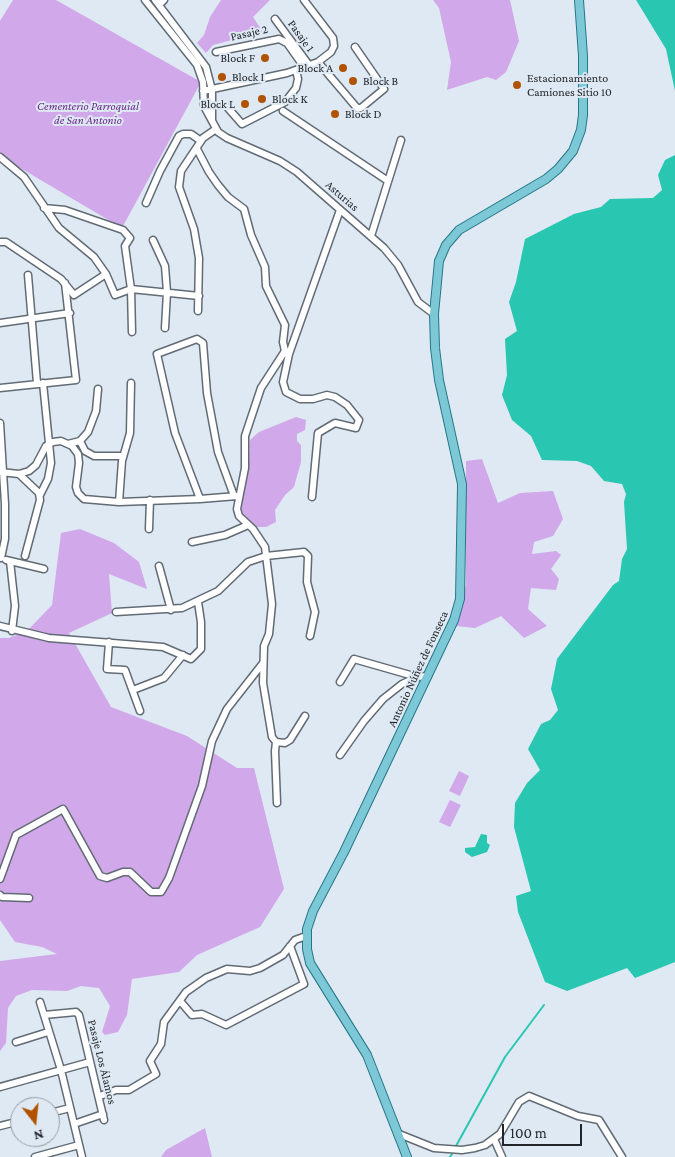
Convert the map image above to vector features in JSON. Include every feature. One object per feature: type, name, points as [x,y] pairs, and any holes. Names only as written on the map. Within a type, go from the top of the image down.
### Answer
[{"type":"main road","name":"Antonio Núñez de Fonseca","points":[[407,1157],[367,1054],[310,963],[306,936],[313,911],[344,852],[454,620],[462,583],[462,484],[439,380],[434,314],[437,267],[450,239],[469,222],[552,174],[573,151],[583,122],[582,68],[577,0]]},
{"type":"street","name":"Asturias","points":[[145,0],[197,65],[202,78],[204,106],[216,129],[227,138],[285,164],[371,236],[398,265],[421,306],[434,314]]},
{"type":"street","points":[[157,2],[164,0]]},
{"type":"street","points":[[203,91],[296,70],[318,62],[332,50],[334,40],[304,0]]},
{"type":"street","name":"Asturias","points":[[157,2],[206,67],[212,90],[212,122]]},
{"type":"street","name":"Pasaje 1","points":[[275,19],[306,66]]},
{"type":"street","name":"Pasaje 2","points":[[216,52],[279,39],[287,43],[306,66]]},
{"type":"street","points":[[318,62],[356,108],[361,108],[384,89],[356,47]]},
{"type":"street","points":[[228,108],[242,124],[285,102],[296,88],[296,70]]},
{"type":"street","points":[[283,111],[388,182]]},
{"type":"street","points":[[198,312],[200,264],[196,238],[180,187],[181,171],[198,149],[201,142],[216,129]]},
{"type":"street","points":[[146,203],[160,171],[179,136],[191,134],[201,142]]},
{"type":"street","points":[[371,236],[400,140]]},
{"type":"street","points":[[198,149],[208,172],[228,197],[244,209],[251,235],[266,267],[266,286],[285,325],[287,352],[283,382],[286,392],[304,399],[326,395],[335,397],[352,409],[360,422],[354,428],[342,423],[332,423],[318,433],[312,497]]},
{"type":"street","points":[[0,157],[24,177],[44,208],[60,228],[94,257],[106,274],[115,295],[131,289],[199,296]]},
{"type":"street","points":[[44,208],[65,210],[123,230],[130,238],[125,246],[131,289],[132,332]]},
{"type":"street","points":[[236,496],[245,468],[245,436],[256,401],[264,382],[287,352],[340,210]]},
{"type":"street","points":[[153,240],[165,266],[167,292],[165,328]]},
{"type":"street","points":[[0,242],[6,242],[65,284],[74,295],[106,274]]},
{"type":"street","points":[[25,556],[39,506],[40,495],[50,474],[49,443],[28,275]]},
{"type":"street","points":[[0,388],[76,380],[70,313],[65,284]]},
{"type":"street","points":[[0,322],[70,313]]},
{"type":"street","points":[[200,500],[175,432],[157,354],[196,339],[203,343],[208,393],[218,452],[236,496],[239,516],[265,547],[272,604],[263,663],[266,703],[272,737],[276,742],[285,743],[290,740],[305,716]]},
{"type":"street","points":[[119,502],[123,456],[130,432],[131,383]]},
{"type":"street","points":[[68,444],[80,441],[88,432],[94,418],[98,389]]},
{"type":"street","points":[[0,423],[1,472],[5,504],[5,539],[0,558],[44,569]]},
{"type":"street","points":[[80,441],[85,451],[94,456],[123,456]]},
{"type":"street","points":[[1,472],[19,474],[34,468],[41,453],[49,443],[61,442],[68,444],[78,454],[79,463],[76,487],[79,495],[84,499],[119,502],[200,500],[236,496]]},
{"type":"street","points":[[19,474],[40,495]]},
{"type":"street","points":[[149,529],[150,500]]},
{"type":"street","points":[[192,542],[225,535],[248,525]]},
{"type":"street","points":[[116,612],[171,610],[198,602],[218,591],[248,562],[266,556],[304,552],[308,556],[307,582],[315,612],[310,636]]},
{"type":"street","points":[[10,561],[15,606],[12,631]]},
{"type":"street","points":[[159,566],[171,610]]},
{"type":"street","points":[[0,626],[12,631],[32,633],[48,638],[162,647],[191,659],[201,649],[201,622],[198,602]]},
{"type":"street","points":[[109,642],[106,669],[125,670],[140,711]]},
{"type":"street","points":[[132,690],[164,678],[183,655]]},
{"type":"street","points":[[340,682],[354,659],[417,676],[428,676]]},
{"type":"street","points":[[0,879],[3,862],[19,832],[63,809],[100,876],[107,878],[123,872],[130,872],[152,892],[161,892],[169,878],[202,786],[212,741],[227,709],[263,663]]},
{"type":"street","points":[[340,755],[364,721],[383,699],[417,676]]},
{"type":"street","points":[[276,742],[274,751],[277,803]]},
{"type":"street","points":[[0,895],[2,897],[29,898]]},
{"type":"street","points":[[100,1096],[116,1090],[129,1090],[156,1074],[150,1061],[161,1044],[165,1018],[186,992],[206,978],[227,969],[257,969],[283,954],[298,938],[306,936]]},
{"type":"street","points":[[180,1001],[192,1015],[202,1014],[226,1025],[304,984],[290,946]]},
{"type":"street","points":[[40,1002],[61,1070],[82,1157]]},
{"type":"street","name":"Pasaje Los Álamos","points":[[44,1015],[76,1012],[79,1015],[104,1117],[74,1124]]},
{"type":"street","points":[[16,1042],[48,1032]]},
{"type":"street","points":[[0,1086],[90,1062]]},
{"type":"street","points":[[399,1134],[434,1148],[453,1150],[475,1148],[494,1139],[506,1126],[519,1102],[530,1096],[578,1116],[599,1120],[622,1157]]},
{"type":"street","points":[[60,1110],[70,1108]]},
{"type":"street","points":[[494,1139],[502,1157]]},
{"type":"street","points":[[35,1157],[80,1145]]},
{"type":"green space","name":"Cementerio Parroquial de San Antonio","points":[[13,0],[56,0],[201,82],[122,228],[0,156],[0,21]]},
{"type":"green space","points":[[221,0],[270,0],[253,17],[263,32],[213,45],[206,53],[197,43],[204,35],[210,17]]},
{"type":"green space","points":[[433,0],[510,0],[519,41],[506,72],[496,80],[487,77],[447,90],[451,62],[439,8]]},
{"type":"green space","points":[[296,417],[306,420],[305,430],[297,434],[297,441],[301,445],[301,462],[294,487],[285,495],[275,510],[276,522],[266,527],[254,527],[242,512],[240,503],[249,464],[250,440],[259,432]]},
{"type":"green space","points":[[482,459],[498,503],[520,493],[553,491],[563,519],[553,536],[534,542],[532,554],[556,551],[561,555],[551,569],[559,579],[556,590],[531,588],[528,609],[547,626],[524,638],[501,616],[475,628],[456,626],[466,585],[466,461]]},
{"type":"green space","points":[[80,529],[114,543],[139,562],[147,589],[109,574],[112,613],[69,633],[111,707],[187,736],[237,768],[254,768],[284,889],[260,927],[197,955],[179,972],[132,979],[127,1015],[118,1032],[105,1035],[102,1032],[110,1006],[99,988],[81,986],[67,991],[32,990],[16,996],[8,1008],[6,1043],[0,1051],[0,961],[57,954],[42,947],[15,942],[0,920],[0,638],[9,638],[28,630],[52,605],[61,533]]},
{"type":"green space","points":[[459,771],[469,776],[460,796],[449,791]]},
{"type":"green space","points":[[450,800],[461,805],[450,827],[439,822]]},
{"type":"green space","points":[[205,1128],[212,1157],[161,1157],[166,1150]]},
{"type":"shaded area","points":[[636,0],[675,0],[675,91],[666,49]]},
{"type":"shaded area","points":[[675,155],[675,962],[635,978],[627,968],[567,991],[545,982],[518,912],[516,896],[531,891],[514,827],[515,803],[527,783],[540,770],[528,749],[541,724],[550,720],[558,710],[551,689],[557,659],[613,585],[619,581],[622,559],[627,549],[624,502],[626,494],[622,484],[604,481],[591,466],[577,461],[542,460],[531,436],[512,420],[502,395],[507,375],[505,339],[517,331],[509,302],[516,282],[525,239],[574,214],[601,207],[610,199],[653,198],[662,190],[658,175],[665,160]]},
{"type":"shaded area","points":[[481,834],[487,835],[487,843],[490,845],[487,852],[472,857],[465,852],[465,848],[475,847]]},
{"type":"waterway","points":[[456,1146],[505,1057],[544,1005]]},
{"type":"place","name":"Block F","points":[[265,58]]},
{"type":"place","name":"Block A","points":[[343,68]]},
{"type":"place","name":"Block I","points":[[222,77]]},
{"type":"place","name":"Block B","points":[[353,81]]},
{"type":"place","name":"Estacionamiento Camiones Sitio 10","points":[[517,85]]},
{"type":"place","name":"Block K","points":[[262,99]]},
{"type":"place","name":"Block L","points":[[245,104]]},
{"type":"place","name":"Block D","points":[[335,114]]}]
